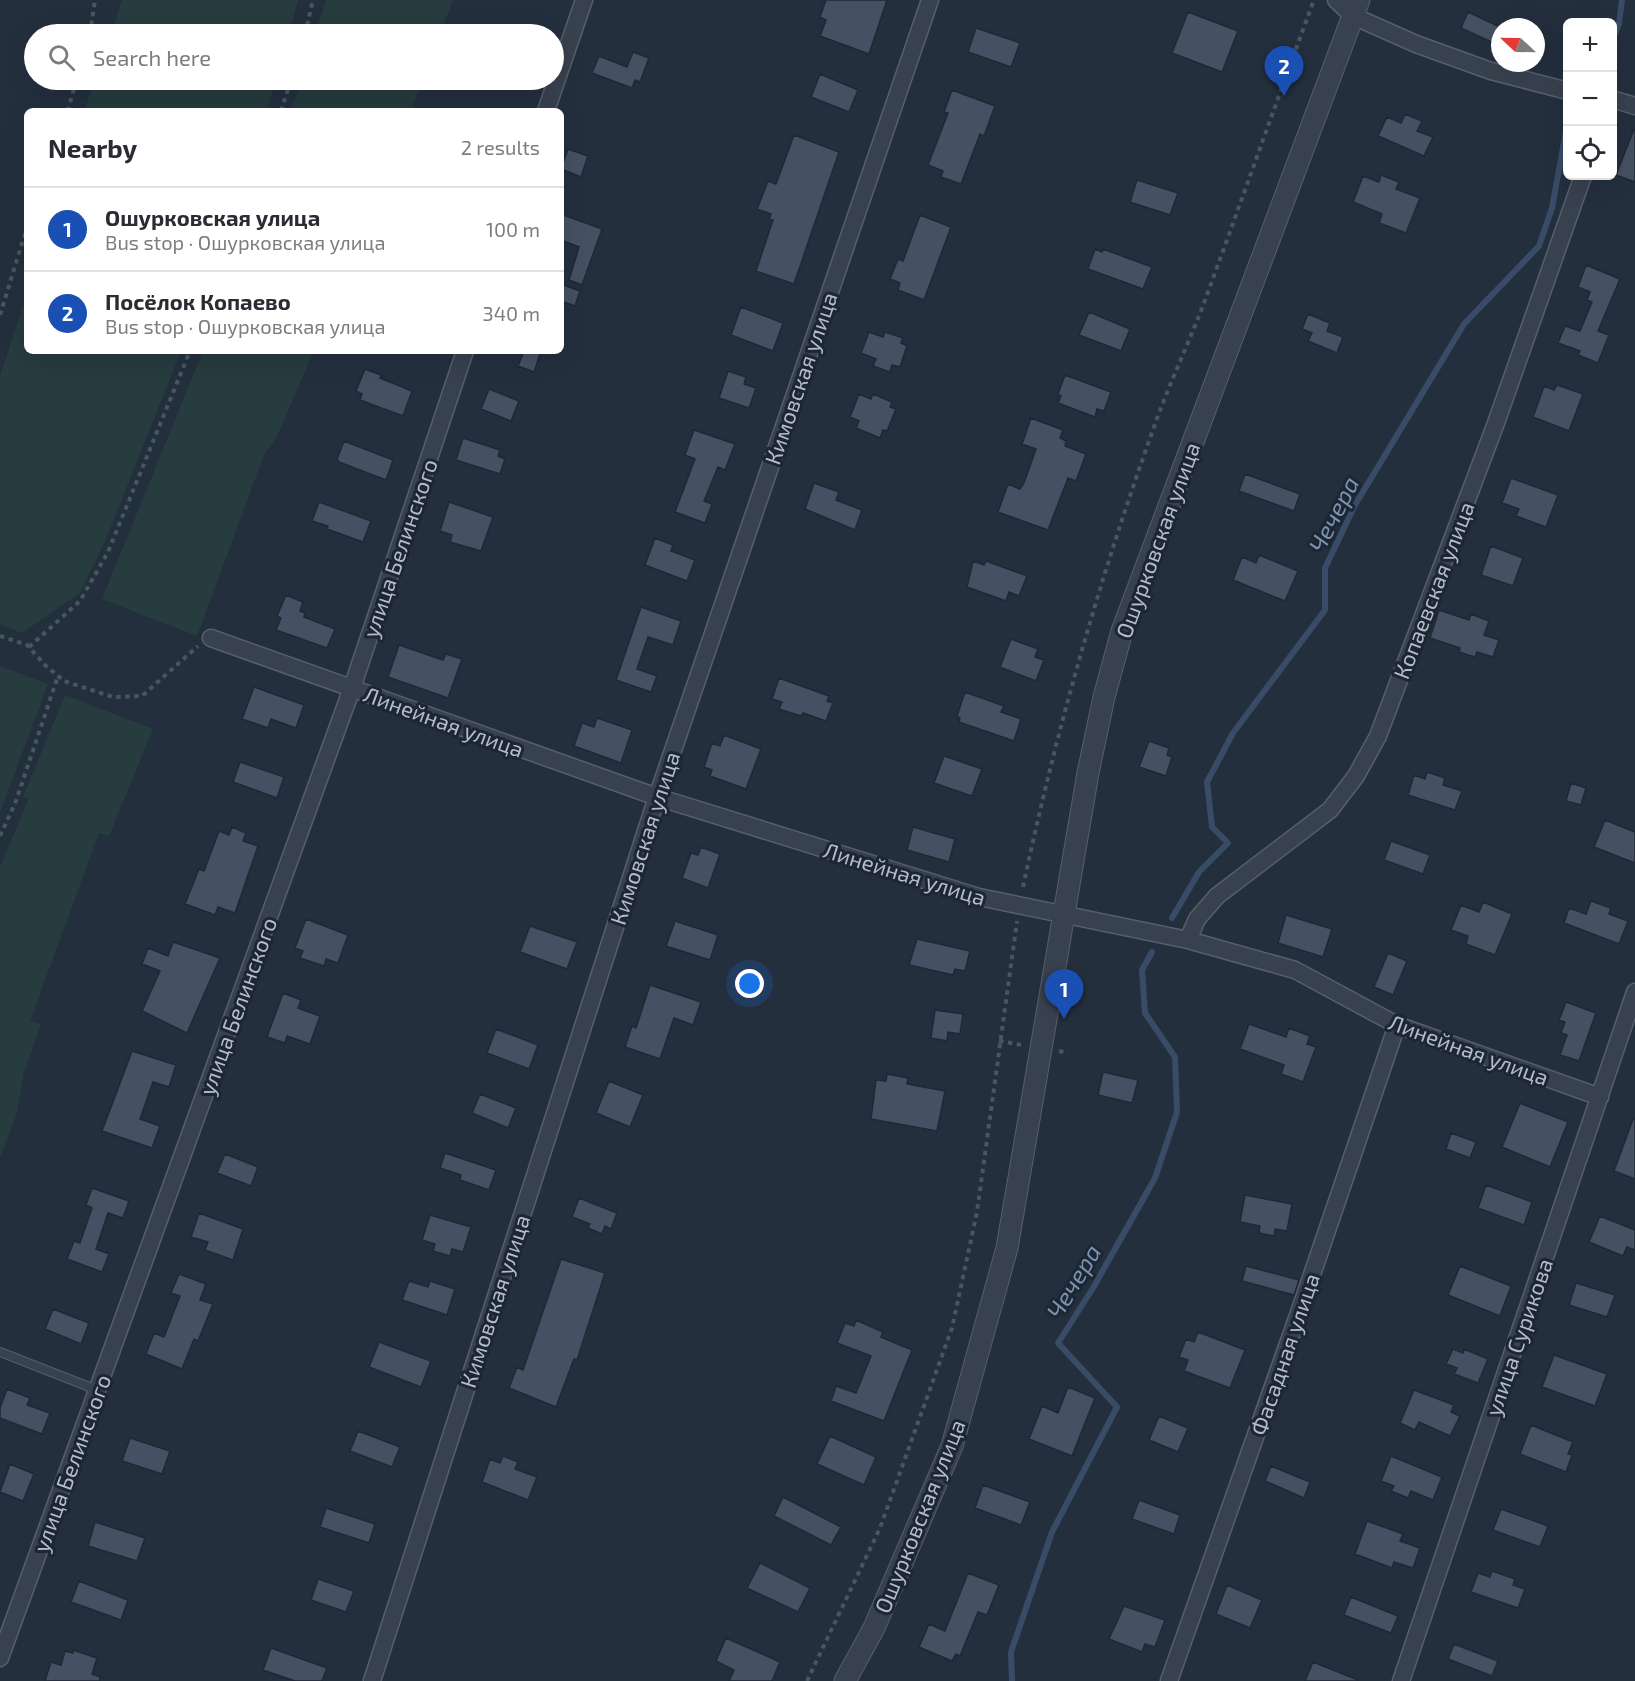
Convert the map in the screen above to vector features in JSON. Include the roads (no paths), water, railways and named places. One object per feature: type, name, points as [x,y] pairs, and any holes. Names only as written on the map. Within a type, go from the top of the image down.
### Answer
[{"type":"street","points":[[564,58],[584,0]]},
{"type":"street","name":"Кимовская улица","points":[[372,1681],[657,797],[930,0]]},
{"type":"street","points":[[1336,0],[1356,8],[1416,44],[1491,71],[1563,90]]},
{"type":"street","name":"Ошурковская улица","points":[[845,1681],[874,1628],[952,1446],[1007,1248],[1090,762],[1104,697],[1122,632],[1356,8]]},
{"type":"street","points":[[547,108],[553,90]]},
{"type":"street","points":[[1617,101],[1635,106]]},
{"type":"street","name":"Копаевская улица","points":[[1188,940],[1197,919],[1216,896],[1330,810],[1356,776],[1378,736],[1496,423],[1582,180]]},
{"type":"street","name":"улица Белинского","points":[[0,1658],[352,688],[464,354]]},
{"type":"street","name":"Линейная улица","points":[[211,638],[657,797],[979,897],[1188,940],[1295,970],[1397,1025],[1600,1097]]},
{"type":"street","name":"улица Сурикова","points":[[1401,1681],[1635,992]]},
{"type":"street","name":"Фасадная улица","points":[[1168,1681],[1301,1307],[1397,1025]]},
{"type":"lane","points":[[0,1352],[97,1390]]},
{"type":"waterway","name":"Чечера","points":[[1617,29],[1622,0]]},
{"type":"waterway","name":"Чечера","points":[[1172,918],[1199,872],[1228,843],[1212,827],[1207,782],[1233,733],[1325,610],[1325,568],[1355,505],[1464,324],[1539,246],[1552,208],[1567,126]]},
{"type":"waterway","name":"Чечера","points":[[1012,1681],[1011,1652],[1052,1532],[1117,1407],[1058,1343],[1093,1288],[1155,1178],[1177,1112],[1175,1057],[1145,1013],[1142,970],[1152,952]]},
{"type":"place","name":"Посёлок Копаево","points":[[1284,96]]},
{"type":"place","name":"Ошурковская улица","points":[[1064,1019]]}]
